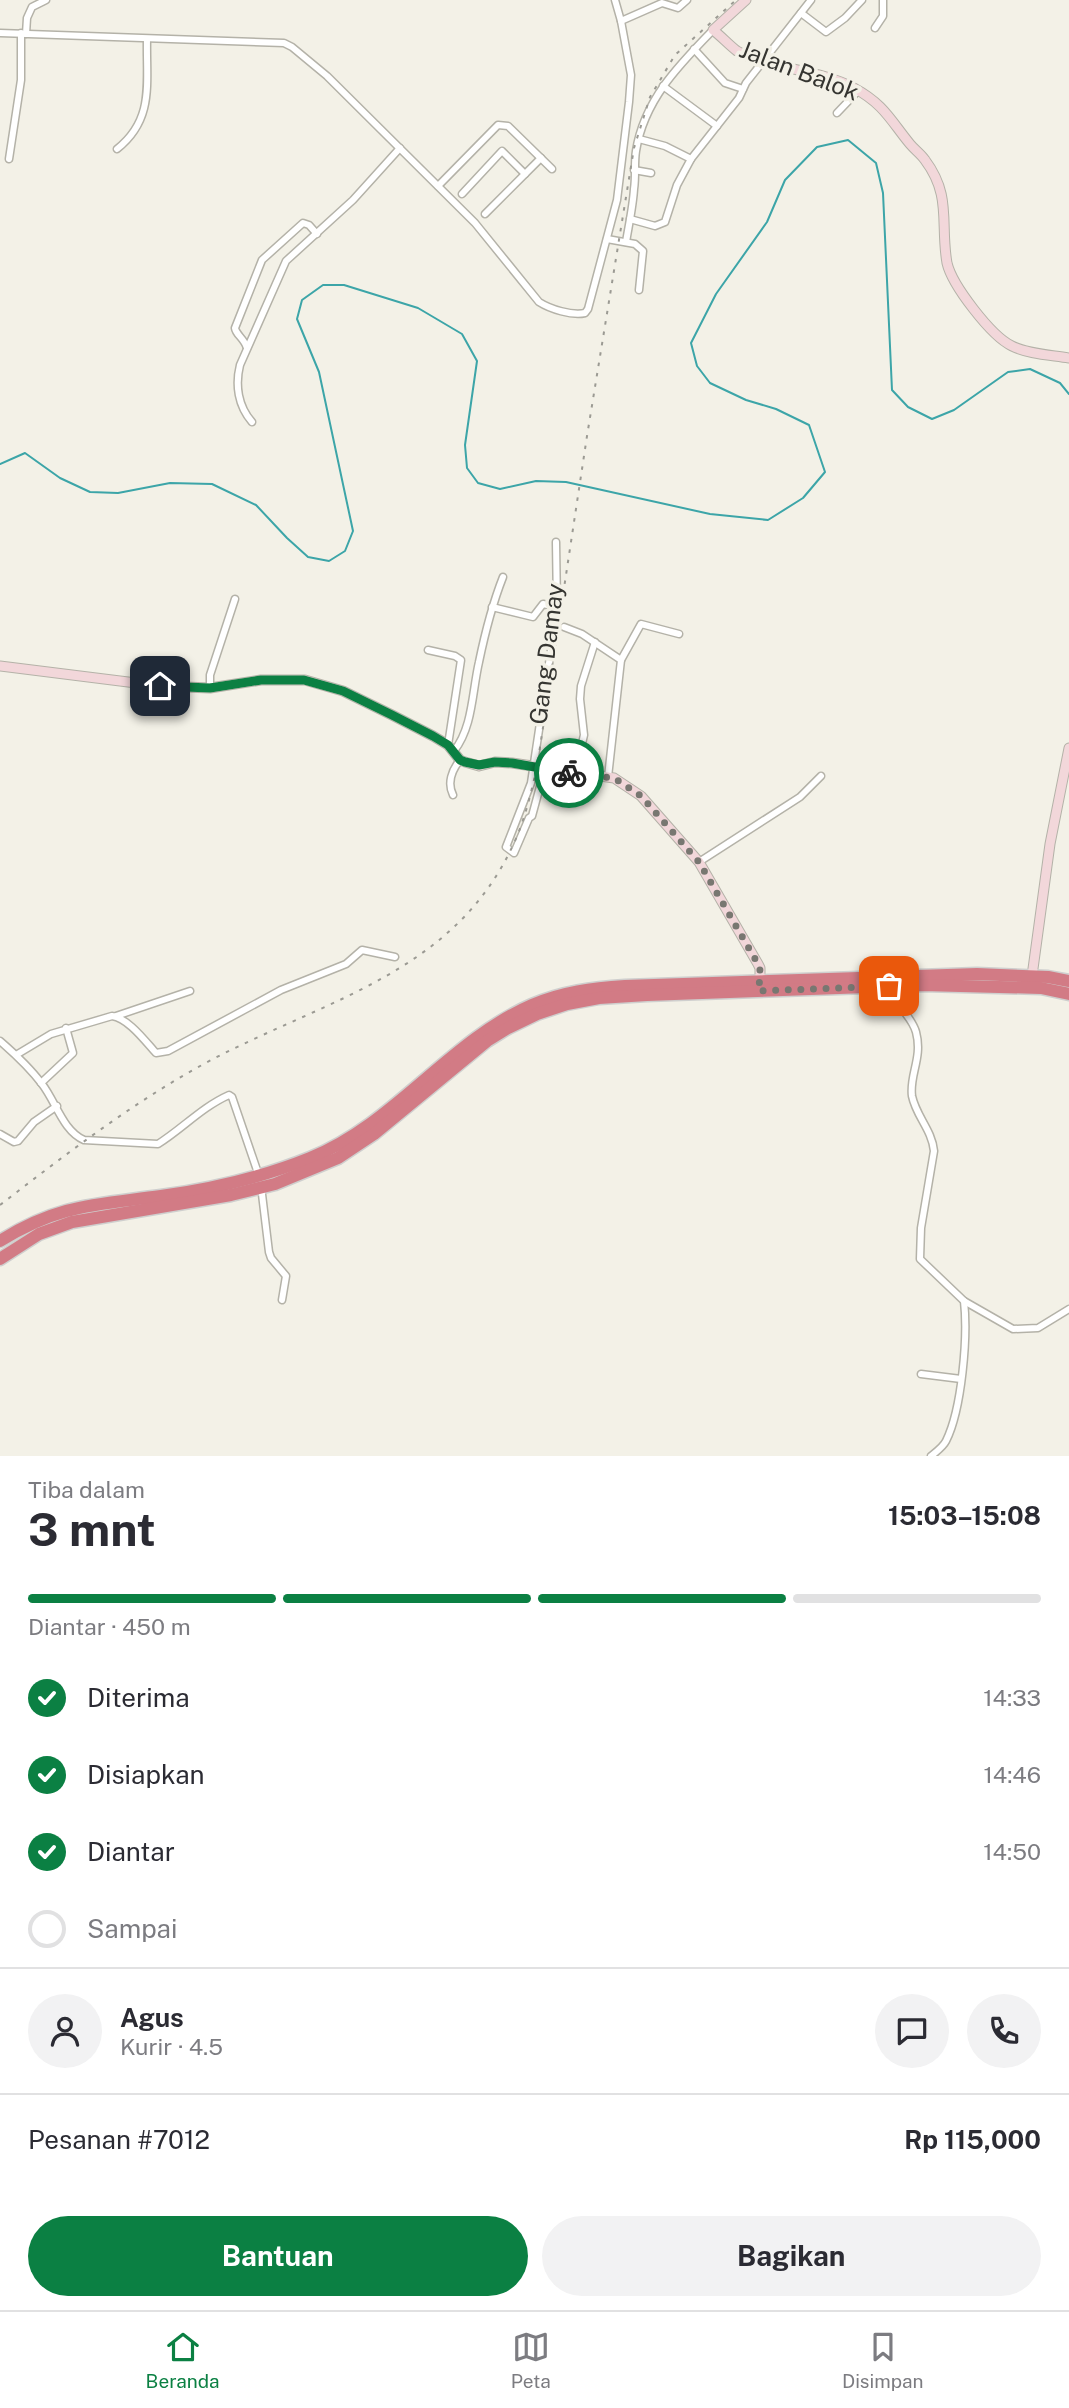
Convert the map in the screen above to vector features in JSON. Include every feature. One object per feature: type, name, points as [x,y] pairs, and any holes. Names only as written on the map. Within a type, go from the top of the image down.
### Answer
[{"type":"highway","points":[[760,986],[977,974],[1048,976],[1069,981]]},
{"type":"highway","points":[[0,1259],[39,1234],[72,1222],[231,1195],[261,1182],[313,1157],[371,1124],[464,1046],[508,1017],[532,1004],[587,988],[1011,986],[1041,988],[1069,994]]},
{"type":"highway","points":[[0,1241],[36,1221],[70,1209],[261,1182]]},
{"type":"street","points":[[9,159],[21,80],[23,34],[32,7],[46,0]]},
{"type":"street","points":[[0,33],[284,43],[327,76],[438,186],[495,244],[539,302],[579,314],[586,313],[617,200],[630,89],[631,75],[615,0]]},
{"type":"street","points":[[621,21],[662,3],[678,8],[687,0]]},
{"type":"street","points":[[626,242],[639,139],[652,103],[694,49],[746,0]]},
{"type":"street","points":[[630,219],[655,226],[665,222],[676,188],[691,159],[811,0]]},
{"type":"street","points":[[802,13],[826,32],[845,18],[862,0]]},
{"type":"street","points":[[875,28],[883,16],[883,0]]},
{"type":"street","name":"Jalan Balok","points":[[713,30],[736,50],[806,71],[858,91],[881,106],[932,172],[944,202],[947,262],[963,293],[993,332],[1015,348],[1069,358]]},
{"type":"street","points":[[117,149],[132,137],[143,116],[146,103],[146,38]]},
{"type":"street","points":[[694,49],[725,83],[743,89]]},
{"type":"street","points":[[663,86],[717,126]]},
{"type":"street","points":[[837,113],[858,91]]},
{"type":"street","points":[[438,186],[498,125],[508,126],[552,169]]},
{"type":"street","points":[[639,139],[665,146],[691,159]]},
{"type":"street","points":[[252,422],[244,413],[236,380],[247,348],[286,261],[353,200],[400,148]]},
{"type":"street","points":[[462,194],[502,151],[525,174]]},
{"type":"street","points":[[485,214],[541,158]]},
{"type":"street","points":[[634,170],[651,173]]},
{"type":"street","points":[[247,348],[235,328],[262,260],[303,223],[309,225],[317,234]]},
{"type":"street","points":[[607,239],[639,246],[643,251],[639,290]]},
{"type":"street","name":"Gang Damay","points":[[545,768],[532,816],[515,852],[508,850],[506,847],[531,783],[557,607],[556,542]]},
{"type":"street","points":[[451,748],[465,735],[492,607],[503,578]]},
{"type":"street","points":[[210,688],[210,675],[235,599]]},
{"type":"street","points":[[492,607],[533,617],[543,604],[557,607]]},
{"type":"street","points":[[608,777],[621,660],[640,624],[679,634]]},
{"type":"street","points":[[565,627],[595,642],[621,660]]},
{"type":"street","points":[[575,774],[584,735],[581,686],[595,642]]},
{"type":"street","points":[[428,650],[461,660],[451,748]]},
{"type":"street","points":[[0,666],[146,684],[210,688],[261,680],[304,680],[343,691],[402,720],[451,748],[460,760],[479,765],[495,762],[533,766],[620,781],[641,796],[699,862],[758,964],[760,986]]},
{"type":"street","points":[[1032,976],[1050,844],[1069,748]]},
{"type":"street","points":[[453,795],[450,786],[453,772],[460,760]]},
{"type":"street","points":[[699,862],[800,797],[821,776]]},
{"type":"street","points":[[116,1016],[156,1053],[168,1051],[281,990],[346,964],[362,950],[395,957]]},
{"type":"street","points":[[889,986],[892,995],[910,1018],[916,1033],[918,1060],[912,1092],[914,1105],[930,1133],[934,1151],[921,1228],[920,1259],[964,1301],[1013,1329],[1038,1328],[1069,1309]]},
{"type":"street","points":[[16,1055],[36,1041],[66,1028],[116,1016],[190,991]]},
{"type":"street","points":[[41,1083],[73,1053],[66,1028]]},
{"type":"street","points":[[0,1041],[41,1083],[76,1137],[84,1140],[158,1144],[184,1123],[229,1095],[235,1103],[261,1182],[268,1252],[274,1264],[286,1276],[282,1300]]},
{"type":"street","points":[[0,1134],[14,1142],[18,1141],[34,1122],[57,1107]]},
{"type":"street","points":[[930,1456],[945,1444],[954,1421],[961,1379],[964,1301]]},
{"type":"street","points":[[921,1374],[961,1379]]},
{"type":"waterway","points":[[0,464],[25,453],[60,478],[90,492],[118,493],[170,483],[212,484],[256,505],[308,557],[329,561],[345,551],[353,531],[319,372],[297,319],[302,300],[323,285],[344,285],[418,308],[462,334],[477,361],[465,445],[467,468],[478,483],[500,489],[536,481],[566,482],[710,514],[768,520],[803,498],[825,472],[809,425],[710,383],[697,366],[691,343],[716,294],[767,222],[785,180],[817,147],[848,140],[876,163],[883,193],[892,390],[908,407],[932,419],[954,410],[1008,372],[1030,369],[1060,383],[1069,394]]},
{"type":"railway","points":[[0,1205],[104,1127],[186,1074],[258,1037],[344,998],[424,952],[459,922],[489,887],[518,834],[537,767],[634,148],[650,97],[675,55],[736,0]]},
{"type":"way so far","points":[[569,773],[614,778],[629,786],[683,842],[711,880],[758,964],[759,991],[889,986]]},
{"type":"route","points":[[160,686],[210,688],[283,678],[304,680],[343,691],[392,715],[448,745],[460,760],[465,762],[479,765],[512,763],[569,773]]}]
